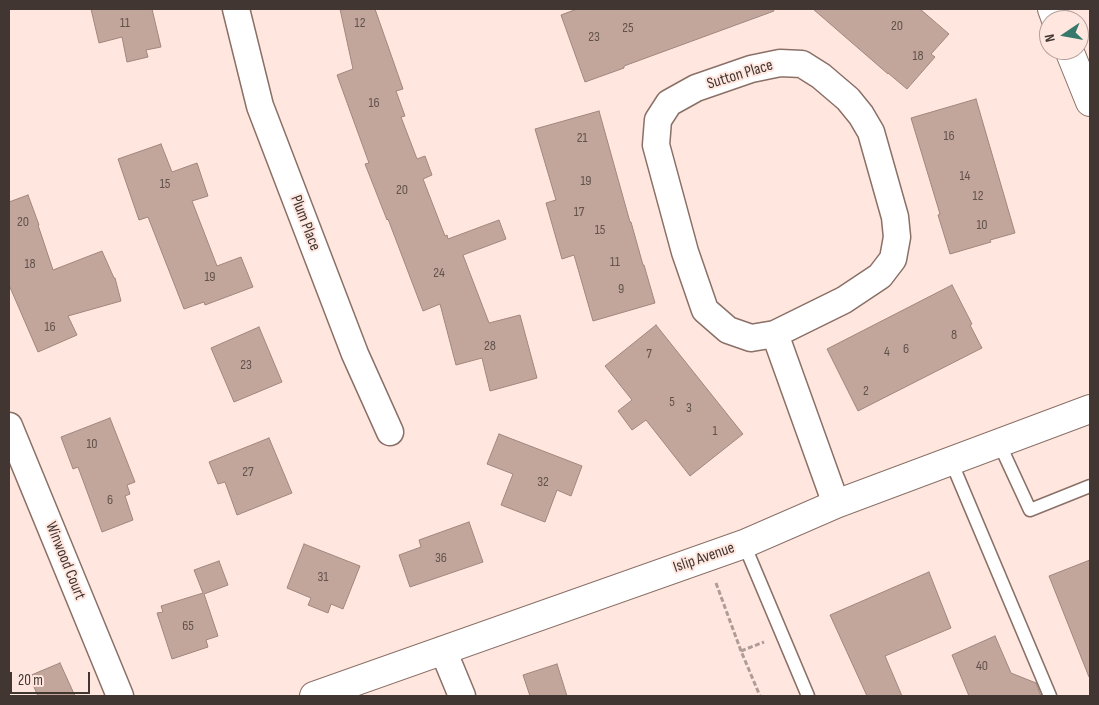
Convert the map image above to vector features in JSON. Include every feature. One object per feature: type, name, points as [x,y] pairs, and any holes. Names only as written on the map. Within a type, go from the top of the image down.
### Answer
[{"type":"main road","points":[[1073,60],[1090,102]]},
{"type":"main road","name":"Islip Avenue","points":[[314,696],[744,544],[836,504],[1090,409]]},
{"type":"street","name":"Plum Place","points":[[236,9],[260,106],[354,354],[390,432]]},
{"type":"street","name":"Sutton Place","points":[[780,63],[802,64],[821,76],[848,99],[862,116],[871,132],[895,217],[897,237],[893,258],[880,276],[844,300],[776,334],[751,338],[728,330],[705,310],[685,252],[656,145],[658,120],[669,103],[696,88],[751,69],[780,63]]},
{"type":"street","points":[[776,334],[836,504]]},
{"type":"street","name":"Winwood Court","points":[[9,426],[120,696]]},
{"type":"street","points":[[443,650],[462,696]]},
{"type":"lane","points":[[999,443],[1030,510],[1090,486]]},
{"type":"lane","points":[[951,461],[1050,696]]},
{"type":"lane","points":[[744,544],[808,696]]},
{"type":"path","points":[[714,578],[760,696]]},
{"type":"building","points":[[91,9],[152,9],[161,47],[146,50],[148,57],[127,62],[122,37],[99,43]]},
{"type":"building","points":[[340,9],[375,9],[403,89],[396,91],[405,116],[401,117],[417,159],[425,156],[432,175],[423,179],[445,236],[447,235],[448,239],[499,220],[506,239],[463,255],[489,323],[520,315],[537,378],[490,391],[482,358],[456,365],[440,304],[423,311],[365,164],[369,163],[337,75],[353,69]]},
{"type":"building","points":[[577,9],[773,9],[774,11],[585,82],[561,15]]},
{"type":"building","points":[[813,9],[920,9],[949,34],[931,54],[935,57],[907,89]]},
{"type":"building","points":[[976,99],[1015,233],[950,254],[911,118]]},
{"type":"building","points":[[599,111],[655,303],[593,321],[574,255],[562,259],[546,203],[556,200],[535,129]]},
{"type":"building","points":[[161,144],[172,172],[197,163],[208,196],[192,201],[217,266],[241,257],[253,287],[205,305],[204,302],[184,309],[148,217],[139,220],[118,159]]},
{"type":"building","points":[[28,195],[53,270],[102,251],[115,278],[121,301],[68,316],[77,335],[38,352],[9,285],[9,202]]},
{"type":"building","points":[[952,285],[982,348],[858,411],[827,349]]},
{"type":"building","points":[[656,325],[743,434],[690,476],[646,420],[632,430],[618,411],[632,400],[605,366]]},
{"type":"building","points":[[259,327],[282,382],[234,402],[211,348]]},
{"type":"building","points":[[110,418],[135,482],[127,485],[130,494],[125,496],[133,520],[102,532],[78,467],[73,469],[61,437]]},
{"type":"building","points":[[499,434],[582,466],[571,496],[557,490],[545,522],[501,505],[513,474],[487,464]]},
{"type":"building","points":[[269,438],[292,493],[237,515],[225,482],[218,484],[209,462]]},
{"type":"building","points":[[469,522],[483,562],[410,587],[399,555],[421,547],[419,540]]},
{"type":"building","points":[[304,544],[360,566],[343,609],[331,604],[328,613],[308,605],[311,598],[287,588]]},
{"type":"building","points":[[1090,560],[1090,677],[1089,677],[1049,576]]},
{"type":"building","points":[[219,561],[228,585],[204,594],[218,636],[206,640],[208,647],[172,659],[157,613],[163,612],[161,606],[203,593],[194,570]]},
{"type":"building","points":[[929,572],[951,628],[885,656],[902,696],[867,696],[830,615]]},
{"type":"building","points":[[995,636],[1011,673],[1036,683],[1041,696],[969,696],[952,655]]},
{"type":"building","points":[[60,663],[75,696],[38,696],[29,676]]},
{"type":"building","points":[[557,664],[567,696],[530,696],[523,675]]}]
